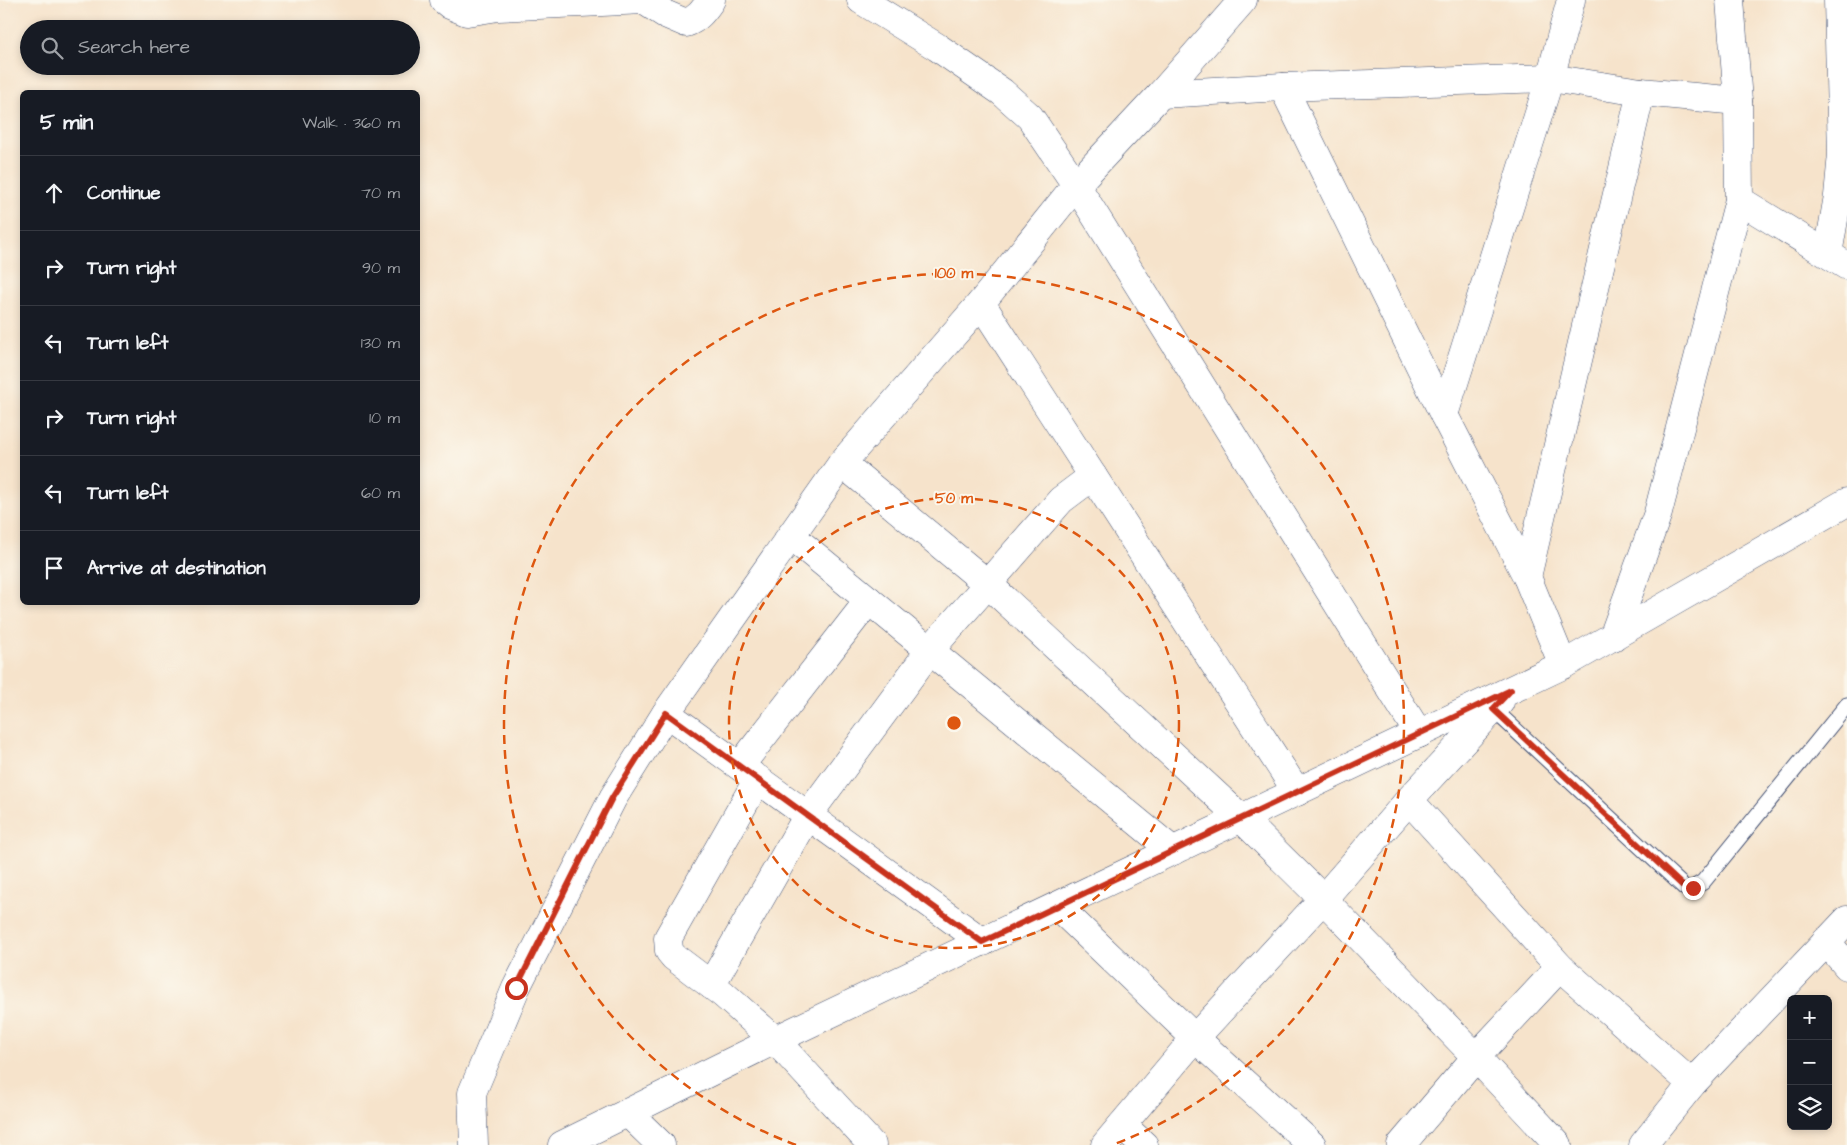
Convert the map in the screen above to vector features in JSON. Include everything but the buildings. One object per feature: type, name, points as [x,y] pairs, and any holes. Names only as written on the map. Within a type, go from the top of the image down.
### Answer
[{"type":"street","points":[[444,0],[450,5],[467,12],[498,7],[643,0],[664,14],[686,23],[693,21],[701,14],[711,0]]},
{"type":"street","points":[[860,0],[937,48],[1002,92],[1030,117],[1076,185],[1419,734]]},
{"type":"street","points":[[474,1145],[472,1093],[516,988],[612,798],[666,713],[842,463],[981,303],[1076,185],[1161,94],[1242,0]]},
{"type":"street","points":[[1444,415],[1550,78],[1571,0]]},
{"type":"street","points":[[1613,637],[1658,513],[1739,200],[1738,101],[1730,0]]},
{"type":"street","points":[[1837,260],[1838,196],[1842,154],[1838,0]]},
{"type":"street","points":[[1161,94],[1283,87],[1550,78],[1641,92],[1738,101]]},
{"type":"street","points":[[1283,87],[1444,415],[1527,577],[1564,665]]},
{"type":"street","points":[[1527,577],[1641,92]]},
{"type":"street","points":[[1739,200],[1837,260]]},
{"type":"street","points":[[981,303],[1297,792]]},
{"type":"street","points":[[842,463],[989,585],[1242,818],[1476,1056],[1558,1145]]},
{"type":"street","points":[[711,986],[808,815],[930,650],[989,585],[1028,536],[1061,500],[1093,476]]},
{"type":"street","points":[[562,1145],[775,1040],[1419,734],[1502,700],[1847,502]]},
{"type":"street","points":[[791,536],[1173,851]]},
{"type":"street","points":[[868,600],[749,773],[668,938],[669,950],[674,957],[775,1040],[872,1145]]},
{"type":"street","points":[[1144,1145],[1114,1135],[1195,1038],[1409,800],[1502,700]]},
{"type":"street","points":[[666,713],[982,942]]},
{"type":"street","points":[[1409,800],[1560,967],[1692,1084]]},
{"type":"street","points":[[1057,906],[1195,1038],[1312,1145]]},
{"type":"street","points":[[1643,1145],[1692,1084],[1847,920]]},
{"type":"street","points":[[1826,941],[1847,966]]},
{"type":"street","points":[[1401,1145],[1476,1056],[1560,967]]},
{"type":"street","points":[[628,1113],[661,1145]]},
{"type":"lane","points":[[1502,700],[1685,888],[1693,888],[1703,882],[1847,705]]},
{"type":"route","points":[[516,988],[612,798],[666,713],[982,942],[1511,690],[1493,709],[1685,888],[1693,888]]}]
